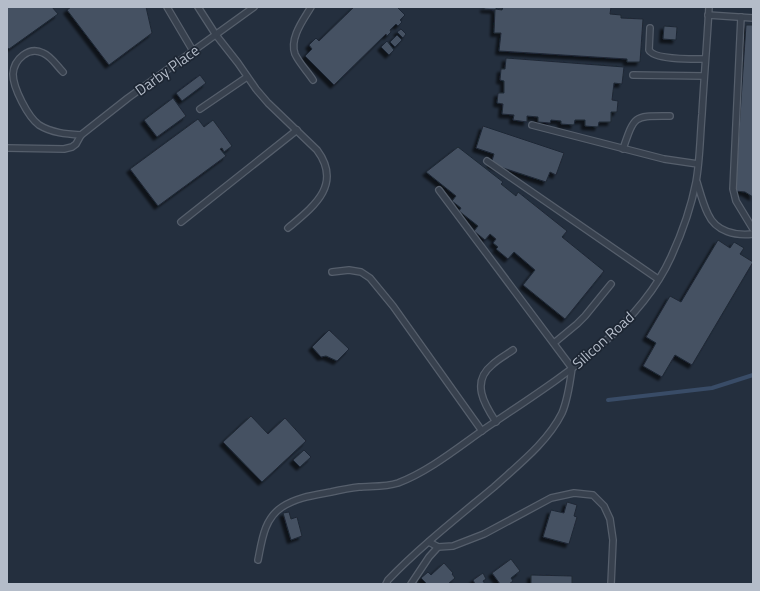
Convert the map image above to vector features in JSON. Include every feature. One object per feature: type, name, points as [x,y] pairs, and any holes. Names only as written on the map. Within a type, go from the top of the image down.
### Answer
[{"type":"lane","points":[[167,7],[193,51]]},
{"type":"lane","points":[[198,7],[216,35],[268,103],[322,156],[328,176],[326,187],[321,198],[314,206],[288,228]]},
{"type":"lane","name":"Darby Place","points":[[7,148],[64,149],[72,147],[76,144],[81,135],[128,98],[254,7]]},
{"type":"lane","points":[[312,7],[296,34],[294,46],[295,53],[314,80]]},
{"type":"lane","name":"Silicon Road","points":[[258,560],[263,535],[269,521],[275,512],[283,506],[302,498],[358,487],[382,486],[397,483],[431,467],[572,368],[621,327],[638,308],[658,280],[670,259],[684,226],[696,181],[709,7]]},
{"type":"lane","points":[[708,15],[753,18]]},
{"type":"lane","points":[[741,18],[732,189],[736,201],[753,229]]},
{"type":"lane","points":[[650,28],[650,53],[668,57],[705,59]]},
{"type":"lane","points":[[63,72],[50,57],[37,51],[28,52],[20,57],[15,65],[13,73],[14,81],[20,96],[29,113],[39,124],[52,131],[62,134],[81,135]]},
{"type":"lane","points":[[7,72],[14,81]]},
{"type":"lane","points":[[633,75],[704,76]]},
{"type":"lane","points":[[200,109],[247,77]]},
{"type":"lane","points":[[623,149],[631,126],[638,118],[646,116],[670,116]]},
{"type":"lane","points":[[532,125],[664,159],[698,164]]},
{"type":"lane","points":[[181,222],[297,130]]},
{"type":"lane","points":[[487,162],[658,280]]},
{"type":"lane","points":[[696,181],[708,214],[713,222],[720,228],[730,233],[746,235],[753,234]]},
{"type":"lane","points":[[386,584],[407,560],[522,462],[550,432],[562,412],[572,368],[439,190]]},
{"type":"lane","points":[[332,272],[349,270],[361,272],[370,278],[393,306],[482,431]]},
{"type":"lane","points":[[554,343],[586,316],[611,284]]},
{"type":"lane","points":[[496,422],[485,405],[481,394],[481,382],[490,366],[513,350]]},
{"type":"lane","points":[[429,542],[438,547],[453,546],[484,534],[551,498],[574,493],[593,495],[604,506],[610,519],[613,540],[610,584]]},
{"type":"lane","points":[[411,584],[429,557],[438,547]]},
{"type":"building","points":[[7,7],[52,7],[58,14],[9,49],[7,47]]},
{"type":"building","points":[[71,7],[146,7],[152,33],[109,65],[67,10]]},
{"type":"building","points":[[354,7],[397,7],[405,15],[400,20],[402,22],[398,26],[396,24],[387,36],[386,34],[334,85],[305,56],[312,49],[309,45],[316,38],[319,41]]},
{"type":"building","points":[[484,7],[497,7],[496,10],[484,9]]},
{"type":"building","points":[[503,7],[611,7],[610,14],[621,15],[621,18],[643,19],[640,62],[627,62],[627,59],[499,51],[501,33],[494,33],[495,9],[502,10]]},
{"type":"building","points":[[746,25],[753,25],[753,197],[745,192],[735,191]]},
{"type":"building","points":[[664,26],[677,27],[676,40],[663,39]]},
{"type":"building","points":[[401,29],[406,34],[403,38],[397,32]]},
{"type":"building","points":[[397,35],[402,40],[395,47],[390,42]]},
{"type":"building","points":[[387,41],[394,50],[389,55],[381,47]]},
{"type":"building","points":[[506,58],[624,67],[622,84],[614,83],[612,100],[618,101],[617,112],[611,112],[611,122],[599,122],[598,127],[585,126],[585,120],[575,120],[574,125],[561,124],[561,121],[551,120],[550,123],[538,122],[538,117],[527,116],[527,122],[513,120],[514,115],[502,114],[503,104],[497,103],[498,93],[504,93],[504,81],[500,80],[501,69],[505,69]]},
{"type":"building","points":[[200,75],[206,83],[182,101],[176,93]]},
{"type":"building","points":[[173,98],[186,116],[157,137],[144,120]]},
{"type":"building","points":[[198,119],[204,127],[213,120],[232,146],[224,152],[222,148],[220,149],[226,156],[158,206],[130,169]]},
{"type":"building","points":[[483,126],[564,153],[556,175],[550,172],[546,182],[491,164],[494,154],[476,148]]},
{"type":"building","points":[[458,147],[503,182],[501,184],[516,196],[518,192],[567,231],[562,237],[604,271],[565,319],[523,285],[535,270],[514,252],[508,259],[496,249],[498,247],[493,243],[496,239],[490,234],[485,240],[474,231],[478,226],[459,211],[461,208],[452,201],[456,196],[426,172]]},
{"type":"building","points":[[718,240],[730,248],[734,242],[744,248],[740,254],[753,262],[692,365],[675,355],[662,377],[643,366],[656,343],[646,337],[670,296],[681,302]]},
{"type":"building","points":[[329,330],[349,349],[337,361],[326,356],[321,357],[312,347]]},
{"type":"building","points":[[251,416],[268,434],[285,418],[306,441],[262,482],[223,442]]},
{"type":"building","points":[[304,450],[311,457],[300,467],[293,460]]},
{"type":"building","points":[[567,502],[577,505],[574,516],[577,517],[569,544],[543,537],[551,510],[564,513]]},
{"type":"building","points":[[289,512],[291,519],[297,517],[302,536],[291,540],[283,513]]},
{"type":"building","points":[[511,559],[520,571],[511,578],[513,581],[509,584],[500,584],[492,573]]},
{"type":"building","points":[[444,563],[453,573],[452,574],[455,578],[448,584],[427,584],[421,578],[428,572],[431,575]]},
{"type":"building","points":[[483,573],[486,579],[483,581],[485,584],[475,584],[473,580]]},
{"type":"building","points":[[531,575],[572,576],[572,584],[531,584]]},
{"type":"waterway","points":[[608,400],[712,388],[753,375]]}]
